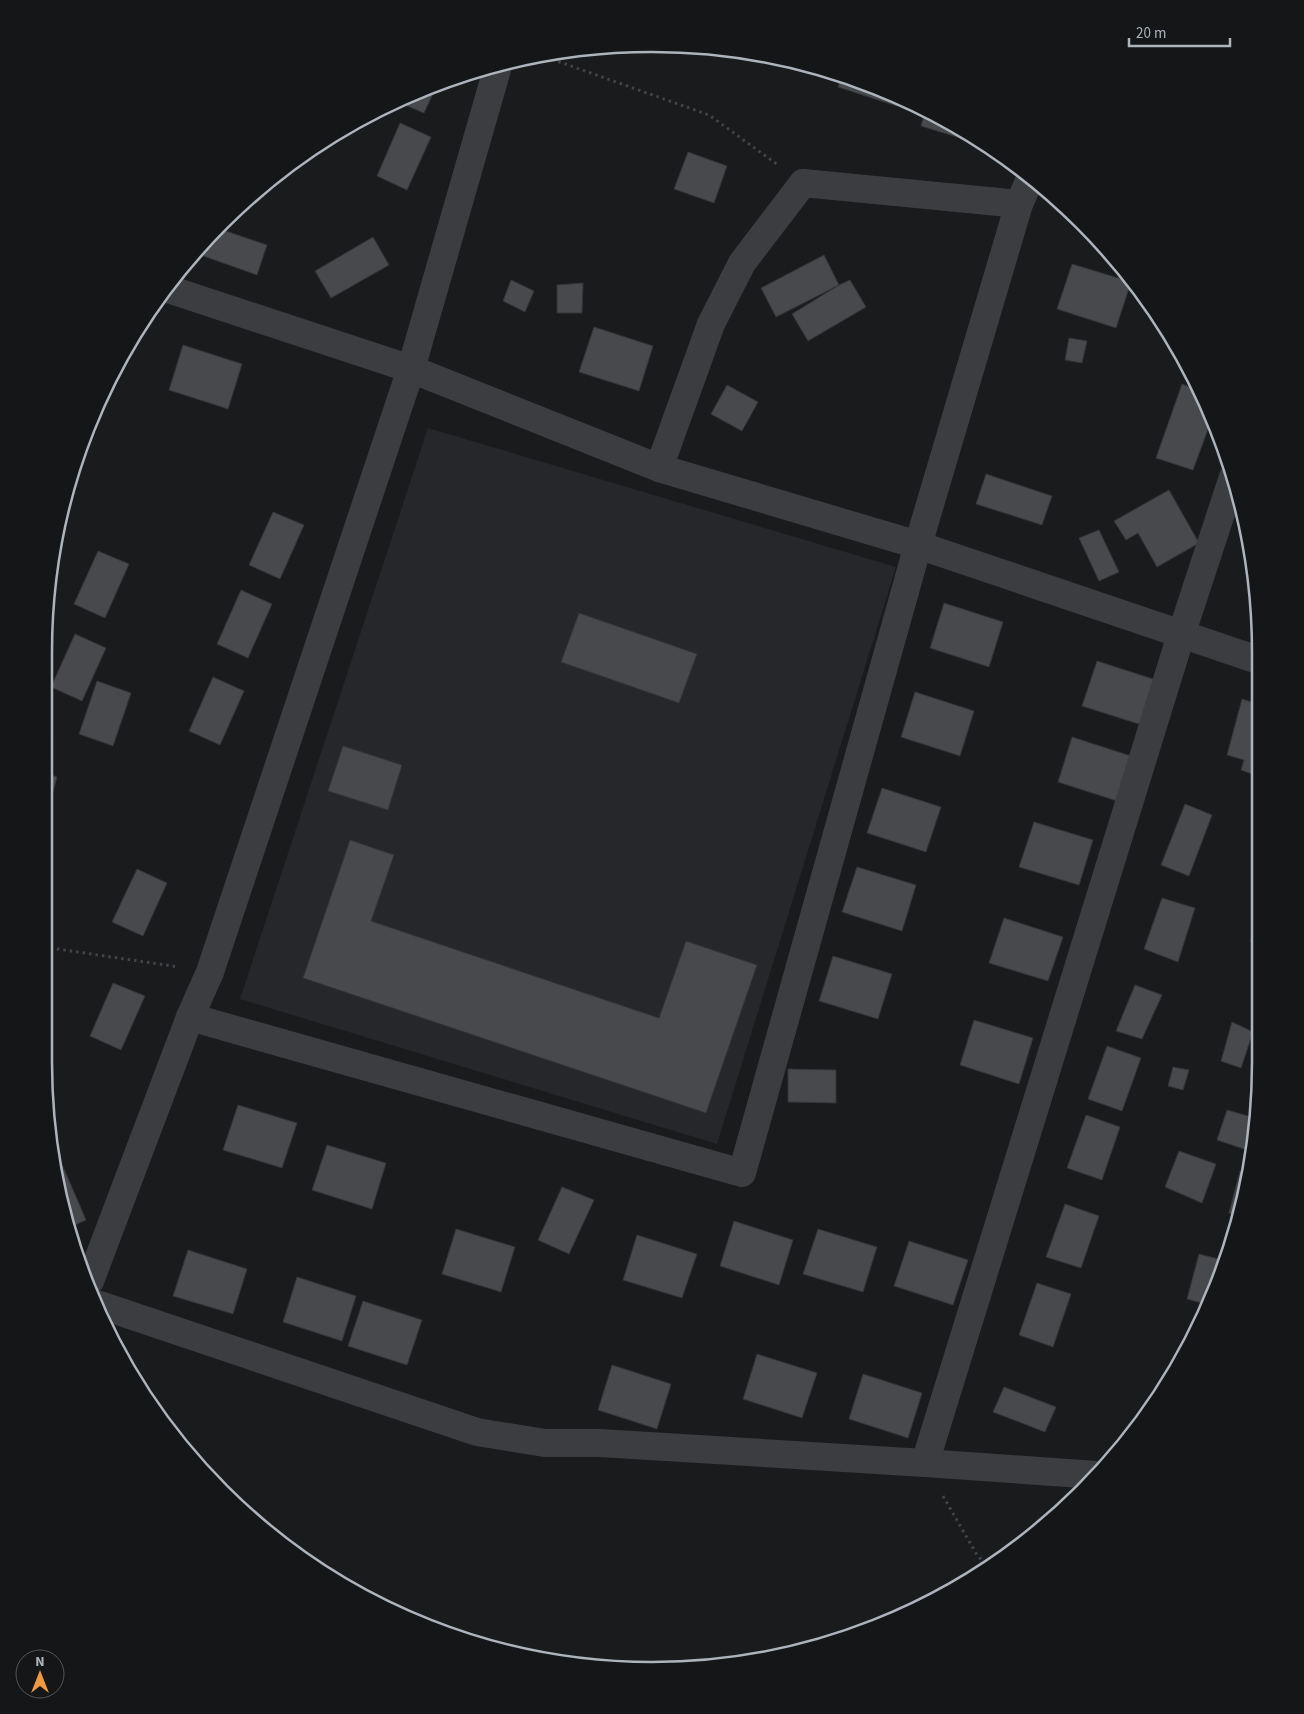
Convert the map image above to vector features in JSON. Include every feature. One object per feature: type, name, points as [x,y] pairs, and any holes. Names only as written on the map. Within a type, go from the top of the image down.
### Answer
[{"type":"street","points":[[92,1276],[190,1017],[210,972],[411,369],[496,73]]},
{"type":"street","points":[[659,468],[711,324],[738,270],[803,182],[1019,204]]},
{"type":"street","points":[[190,1017],[742,1173],[918,545],[1019,204],[1027,185]]},
{"type":"street","points":[[173,291],[411,369],[659,468],[918,545],[1252,658]]},
{"type":"street","points":[[925,1463],[1180,635],[1229,489]]},
{"type":"street","points":[[105,1307],[477,1432],[545,1443],[600,1443],[1087,1474]]},
{"type":"path","points":[[556,61],[709,115],[803,182]]},
{"type":"path","points":[[52,949],[210,972]]},
{"type":"path","points":[[925,1463],[977,1555],[983,1561]]},
{"type":"shaded area","points":[[428,428],[896,567],[717,1144],[240,999]]},
{"type":"building","points":[[839,82],[845,84],[897,105],[897,106],[838,87]]},
{"type":"building","points":[[433,94],[424,113],[406,105]]},
{"type":"building","points":[[923,117],[959,138],[921,126]]},
{"type":"building","points":[[400,123],[431,137],[407,190],[377,176]]},
{"type":"building","points":[[688,152],[727,166],[714,203],[674,189]]},
{"type":"building","points":[[225,231],[267,245],[257,275],[202,256]]},
{"type":"building","points":[[373,237],[389,265],[331,298],[315,271]]},
{"type":"building","points":[[824,255],[839,285],[776,317],[761,288]]},
{"type":"building","points":[[1072,264],[1121,279],[1129,288],[1116,328],[1057,309]]},
{"type":"building","points":[[511,280],[534,291],[525,312],[503,301]]},
{"type":"building","points":[[850,280],[866,307],[808,341],[792,314]]},
{"type":"building","points":[[583,283],[582,313],[557,313],[557,285]]},
{"type":"building","points":[[594,327],[653,346],[639,391],[579,372]]},
{"type":"building","points":[[1069,338],[1087,341],[1082,363],[1065,360]]},
{"type":"building","points":[[183,345],[242,364],[228,409],[169,390]]},
{"type":"building","points":[[1182,384],[1190,387],[1208,429],[1193,470],[1156,458]]},
{"type":"building","points":[[727,385],[758,402],[742,431],[711,414]]},
{"type":"building","points":[[986,474],[1052,496],[1042,525],[976,504]]},
{"type":"building","points":[[1169,490],[1199,543],[1157,567],[1138,533],[1126,540],[1114,521]]},
{"type":"building","points":[[273,512],[304,525],[280,579],[249,565]]},
{"type":"building","points":[[1099,530],[1119,572],[1099,581],[1079,538]]},
{"type":"building","points":[[98,551],[129,564],[105,618],[74,604]]},
{"type":"building","points":[[241,590],[272,604],[248,658],[217,644]]},
{"type":"building","points":[[944,603],[1003,622],[989,667],[930,648]]},
{"type":"building","points":[[579,613],[697,654],[679,703],[561,662]]},
{"type":"building","points":[[75,634],[106,648],[82,701],[52,687]]},
{"type":"building","points":[[1097,661],[1156,680],[1142,725],[1082,706]]},
{"type":"building","points":[[213,677],[244,691],[220,745],[189,731]]},
{"type":"building","points":[[97,681],[131,693],[113,746],[79,734]]},
{"type":"building","points":[[915,692],[974,711],[960,756],[901,737]]},
{"type":"building","points":[[1242,699],[1252,702],[1252,774],[1241,770],[1244,760],[1227,755]]},
{"type":"building","points":[[1072,737],[1131,756],[1117,801],[1058,782]]},
{"type":"building","points":[[343,746],[402,765],[388,810],[328,791]]},
{"type":"building","points":[[52,775],[57,777],[52,796]]},
{"type":"building","points":[[882,788],[941,807],[926,852],[867,833]]},
{"type":"building","points":[[1185,804],[1212,815],[1189,876],[1161,865]]},
{"type":"building","points":[[1034,822],[1093,840],[1079,885],[1019,867]]},
{"type":"building","points":[[350,840],[394,855],[371,921],[659,1018],[686,941],[757,965],[706,1113],[303,978]]},
{"type":"building","points":[[857,867],[916,885],[902,931],[842,912]]},
{"type":"building","points":[[137,869],[167,883],[143,936],[112,922]]},
{"type":"building","points":[[1162,898],[1195,908],[1178,962],[1144,949]]},
{"type":"building","points":[[1004,918],[1063,937],[1048,981],[989,963]]},
{"type":"building","points":[[833,956],[892,974],[878,1019],[819,1001]]},
{"type":"building","points":[[113,983],[145,996],[121,1050],[90,1036]]},
{"type":"building","points":[[1135,985],[1162,995],[1142,1039],[1116,1031]]},
{"type":"building","points":[[974,1020],[1033,1038],[1019,1084],[960,1065]]},
{"type":"building","points":[[1232,1022],[1252,1032],[1241,1068],[1221,1061]]},
{"type":"building","points":[[1107,1046],[1141,1058],[1122,1111],[1088,1099]]},
{"type":"building","points":[[1173,1067],[1189,1070],[1183,1090],[1168,1086]]},
{"type":"building","points":[[788,1069],[836,1070],[836,1103],[788,1102]]},
{"type":"building","points":[[238,1105],[297,1123],[282,1168],[223,1150]]},
{"type":"building","points":[[1227,1110],[1248,1116],[1245,1149],[1217,1140]]},
{"type":"building","points":[[1086,1115],[1120,1127],[1102,1180],[1067,1168]]},
{"type":"building","points":[[327,1145],[386,1163],[372,1209],[312,1190]]},
{"type":"building","points":[[1179,1151],[1216,1164],[1202,1203],[1165,1187]]},
{"type":"building","points":[[62,1163],[86,1220],[75,1225]]},
{"type":"building","points":[[1240,1171],[1240,1179],[1232,1214],[1229,1213]]},
{"type":"building","points":[[562,1187],[594,1200],[569,1254],[538,1240]]},
{"type":"building","points":[[1065,1204],[1099,1216],[1081,1268],[1046,1257]]},
{"type":"building","points":[[734,1221],[793,1240],[779,1285],[720,1266]]},
{"type":"building","points":[[456,1229],[515,1247],[501,1292],[442,1274]]},
{"type":"building","points":[[818,1229],[877,1247],[863,1292],[803,1274]]},
{"type":"building","points":[[637,1235],[697,1254],[682,1298],[623,1280]]},
{"type":"building","points":[[909,1241],[968,1260],[953,1305],[894,1286]]},
{"type":"building","points":[[188,1250],[247,1269],[233,1314],[173,1296]]},
{"type":"building","points":[[1199,1254],[1218,1259],[1201,1303],[1187,1299]]},
{"type":"building","points":[[297,1277],[356,1296],[342,1341],[283,1322]]},
{"type":"building","points":[[1037,1283],[1071,1294],[1053,1347],[1019,1335]]},
{"type":"building","points":[[363,1301],[422,1320],[407,1365],[348,1346]]},
{"type":"building","points":[[757,1354],[817,1373],[802,1418],[743,1399]]},
{"type":"building","points":[[612,1365],[671,1384],[657,1429],[598,1410]]},
{"type":"building","points":[[863,1374],[922,1393],[908,1438],[849,1419]]},
{"type":"building","points":[[1004,1387],[1056,1407],[1045,1432],[993,1412]]}]
